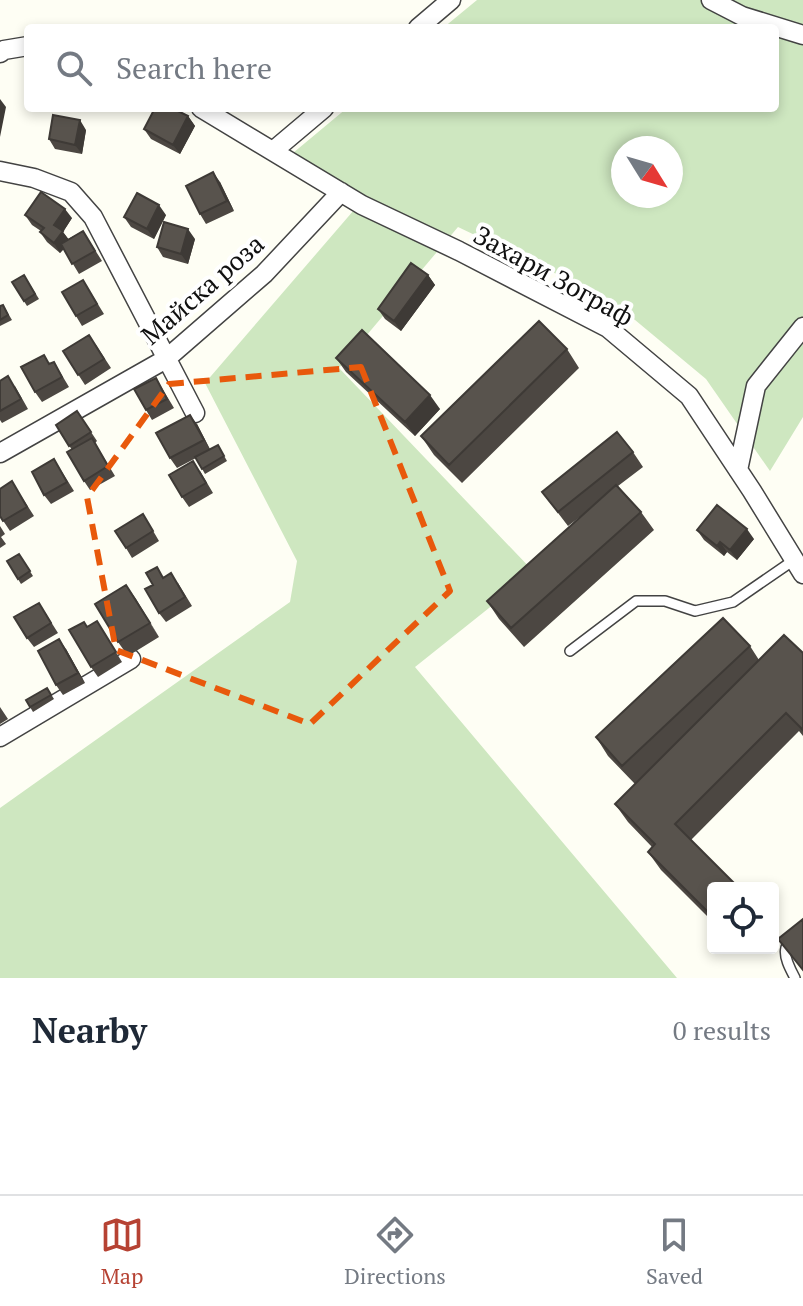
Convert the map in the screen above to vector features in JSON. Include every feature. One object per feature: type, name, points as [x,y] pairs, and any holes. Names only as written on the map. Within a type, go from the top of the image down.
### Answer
[{"type":"street","points":[[423,24],[451,0]]},
{"type":"street","points":[[711,0],[742,16],[768,24]]},
{"type":"street","points":[[779,28],[803,35]]},
{"type":"street","points":[[0,53],[24,47]]},
{"type":"street","name":"Захари Зограф","points":[[208,112],[341,192],[608,328],[689,396],[799,567]]},
{"type":"street","points":[[273,151],[319,112]]},
{"type":"street","points":[[0,171],[34,178],[71,192],[93,217],[195,413]]},
{"type":"street","name":"Майска роза","points":[[0,453],[166,359],[264,274],[341,192]]},
{"type":"street","points":[[738,470],[756,386],[803,327]]},
{"type":"street","points":[[0,737],[131,659]]},
{"type":"lane","points":[[570,651],[636,601],[665,601],[695,611],[733,602],[799,567]]},
{"type":"lane","points":[[795,978],[785,961],[785,948],[791,937],[803,927]]},
{"type":"highlighted area","points":[[361,367],[450,591],[310,724],[116,650],[87,497],[169,384]]},
{"type":"green space","points":[[477,0],[803,0],[803,417],[770,471],[706,379],[611,300],[458,227],[339,368],[534,572],[415,667],[677,978],[0,978],[0,808],[290,602],[297,561],[205,383],[360,203],[293,153],[342,112],[779,112],[779,24],[448,24]]},
{"type":"building","points":[[153,112],[180,112],[188,116],[173,145],[144,129]]},
{"type":"building","points":[[53,115],[80,120],[75,145],[49,139]]},
{"type":"building","points":[[213,172],[227,201],[200,214],[186,186]]},
{"type":"building","points":[[41,192],[65,209],[54,225],[63,231],[54,243],[40,232],[44,228],[25,215]]},
{"type":"building","points":[[137,193],[159,205],[147,229],[124,217]]},
{"type":"building","points":[[164,222],[188,229],[181,254],[157,247]]},
{"type":"building","points":[[83,231],[95,251],[72,264],[61,244]]},
{"type":"building","points":[[411,263],[428,275],[394,321],[378,309]]},
{"type":"building","points":[[24,275],[35,294],[24,301],[12,282]]},
{"type":"building","points":[[83,280],[97,304],[76,316],[62,292]]},
{"type":"building","points":[[3,305],[8,315],[0,320],[0,306]]},
{"type":"building","points":[[539,321],[567,349],[449,465],[421,436]]},
{"type":"building","points":[[362,330],[430,395],[405,422],[336,358]]},
{"type":"building","points":[[89,335],[104,359],[78,375],[63,351]]},
{"type":"building","points":[[44,355],[49,364],[54,362],[62,377],[35,392],[21,367]]},
{"type":"building","points":[[8,376],[21,399],[0,411],[0,381]]},
{"type":"building","points":[[156,378],[167,399],[146,410],[134,389]]},
{"type":"building","points":[[77,411],[91,432],[69,446],[56,425]]},
{"type":"building","points":[[190,415],[204,440],[170,458],[156,433]]},
{"type":"building","points":[[617,432],[633,452],[558,512],[542,492]]},
{"type":"building","points":[[92,438],[108,466],[84,481],[67,452]]},
{"type":"building","points":[[218,445],[224,456],[202,469],[195,457]]},
{"type":"building","points":[[54,459],[67,482],[44,495],[32,472]]},
{"type":"building","points":[[193,461],[206,483],[182,497],[169,475]]},
{"type":"building","points":[[12,481],[27,507],[3,521],[0,516],[0,489]]},
{"type":"building","points":[[616,485],[641,512],[511,628],[487,601]]},
{"type":"building","points":[[717,505],[747,529],[730,550],[720,542],[717,546],[697,530]]},
{"type":"building","points":[[143,514],[153,531],[126,548],[115,531]]},
{"type":"building","points":[[19,554],[30,571],[18,579],[7,561]]},
{"type":"building","points":[[157,567],[163,578],[171,573],[185,597],[159,613],[145,589],[153,585],[146,573]]},
{"type":"building","points":[[126,585],[150,623],[118,642],[95,604]]},
{"type":"building","points":[[39,603],[51,623],[27,638],[14,617]]},
{"type":"building","points":[[723,618],[750,646],[622,766],[596,737]]},
{"type":"building","points":[[97,621],[116,652],[91,667],[69,630],[84,622],[87,627]]},
{"type":"building","points":[[784,635],[803,653],[803,730],[786,713],[675,824],[733,882],[707,882],[707,911],[648,852],[655,844],[615,804]]},
{"type":"building","points":[[59,639],[78,673],[56,685],[38,651]]},
{"type":"building","points":[[47,688],[51,695],[30,707],[26,700]]},
{"type":"building","points":[[803,919],[803,970],[779,940]]}]
